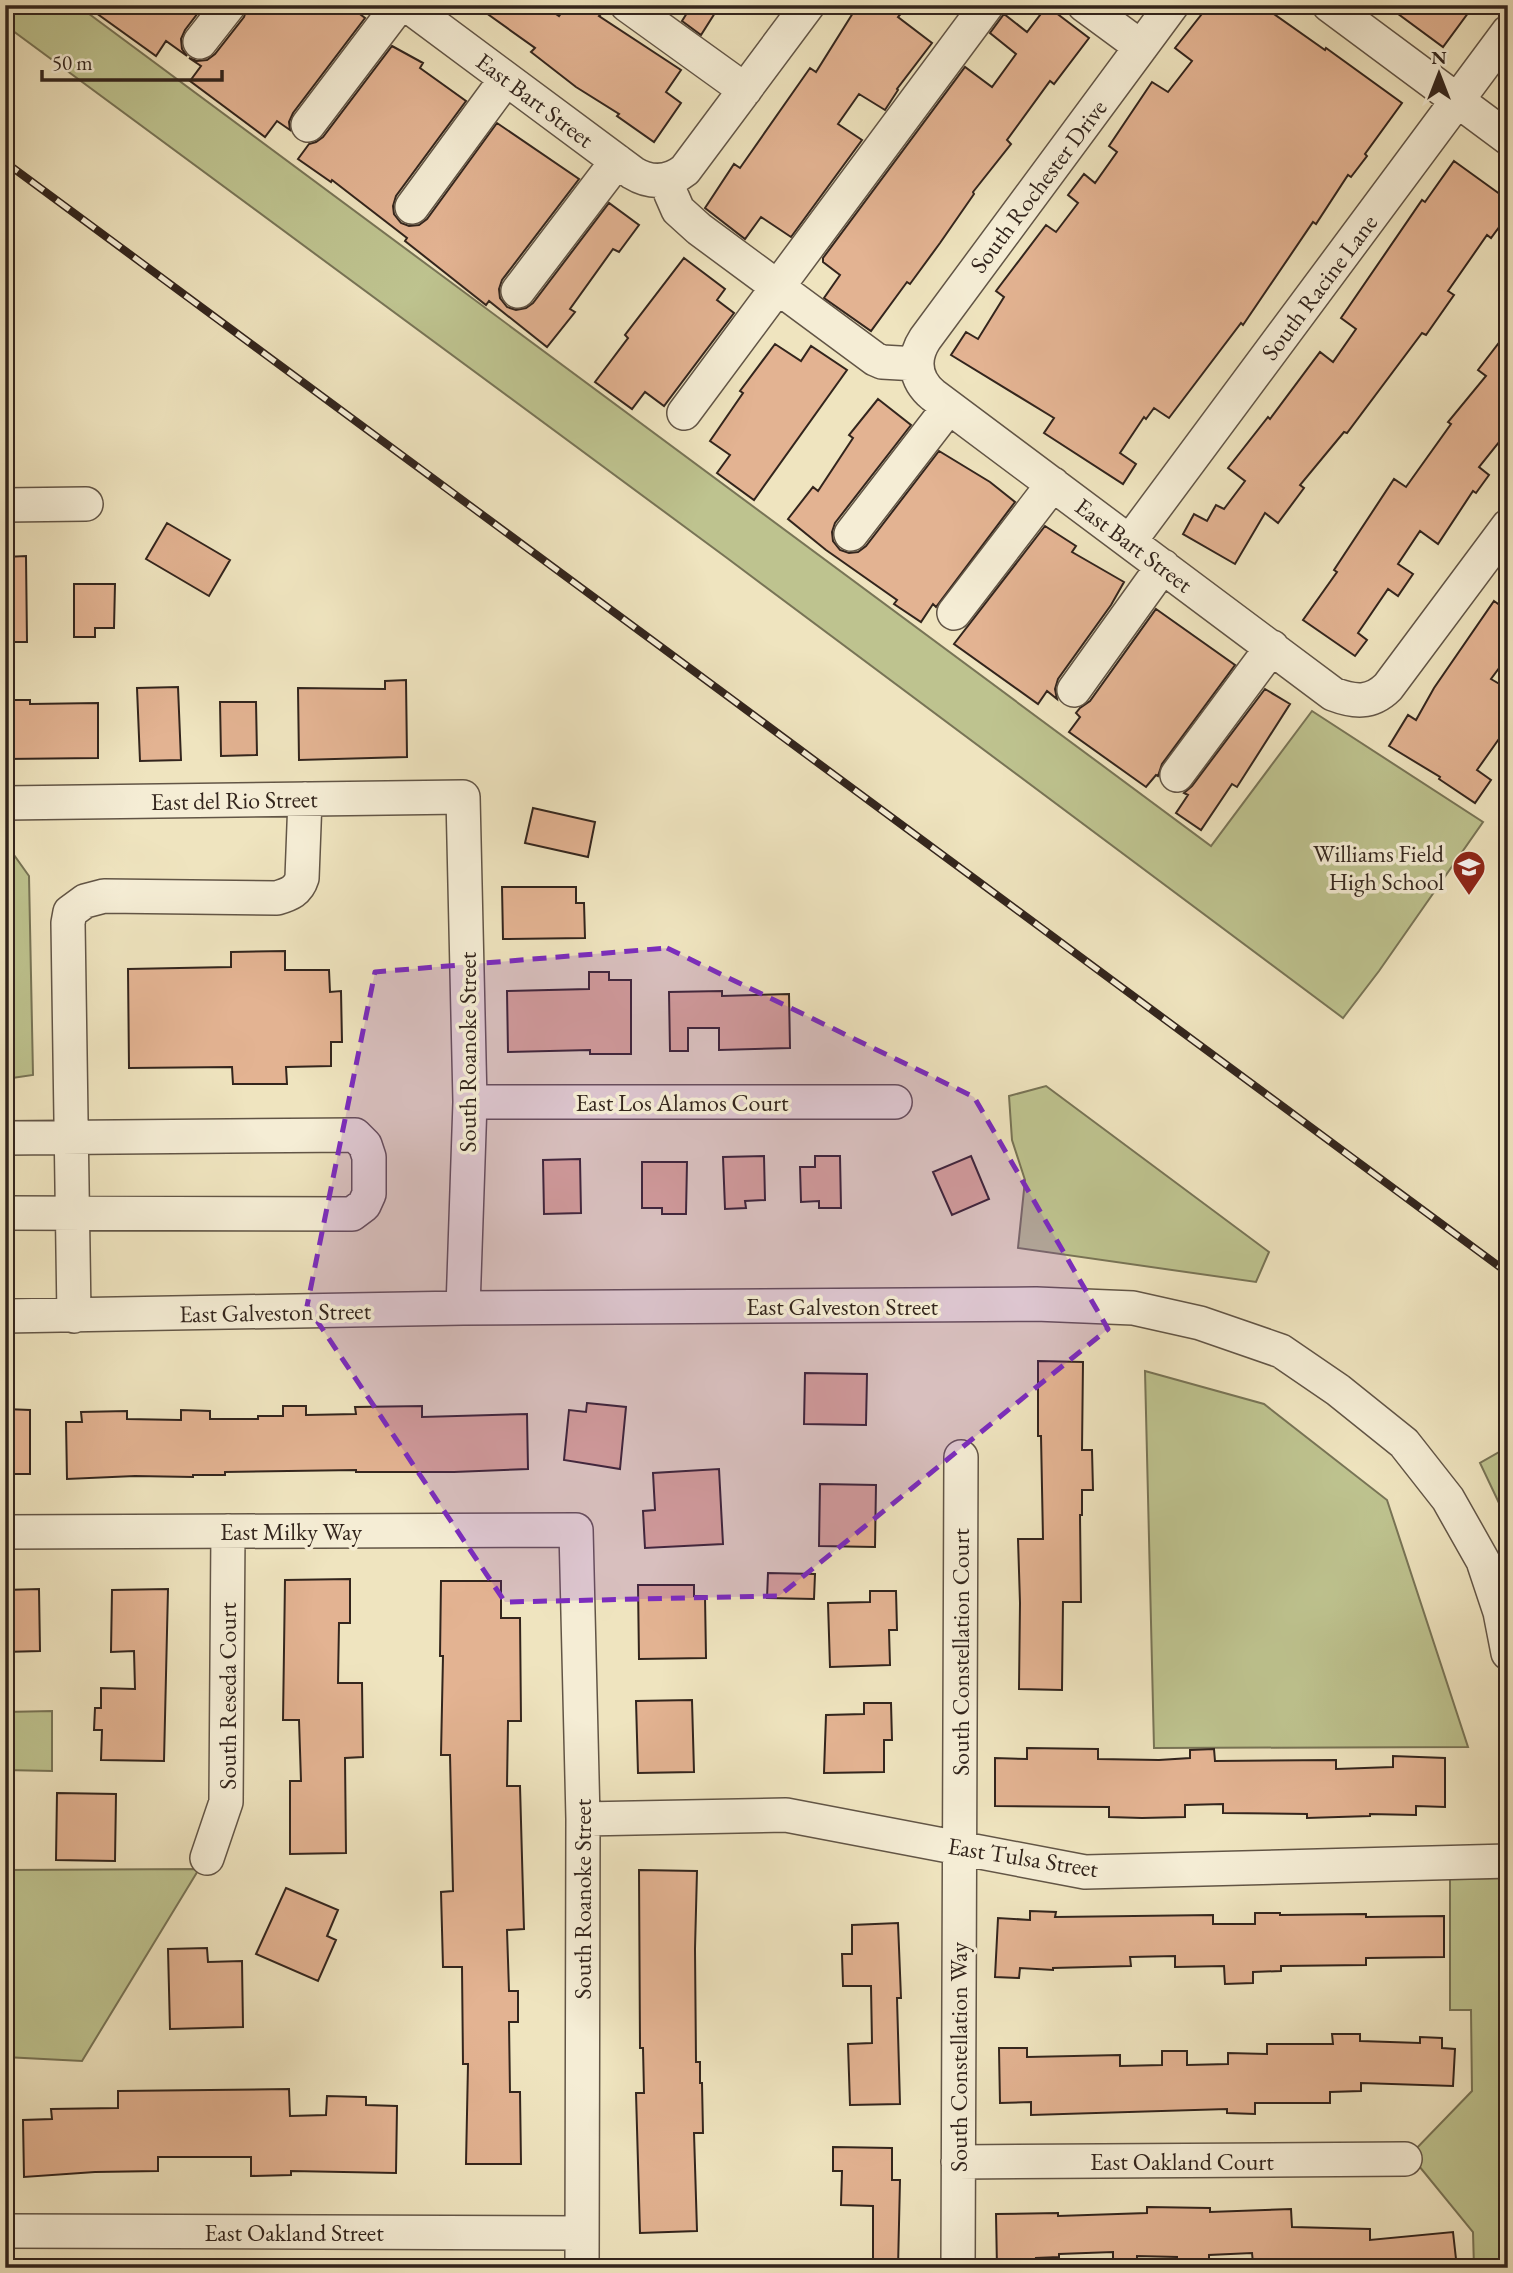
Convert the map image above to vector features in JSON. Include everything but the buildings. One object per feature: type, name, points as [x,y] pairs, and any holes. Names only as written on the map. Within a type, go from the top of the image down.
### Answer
[{"type":"street","points":[[200,42],[229,5]]},
{"type":"street","points":[[308,125],[399,5]]},
{"type":"street","name":"East Bart Street","points":[[407,5],[645,180],[668,180]]},
{"type":"street","points":[[627,5],[745,90]]},
{"type":"street","points":[[808,5],[687,168],[668,180],[671,194],[678,209],[699,229],[875,359],[917,367]]},
{"type":"street","points":[[684,413],[987,5]]},
{"type":"street","points":[[1084,5],[1141,47]]},
{"type":"street","name":"South Rochester Drive","points":[[917,367],[918,351],[925,339],[1172,5]]},
{"type":"street","points":[[1329,5],[1508,138]]},
{"type":"street","name":"South Racine Lane","points":[[1130,541],[1508,32]]},
{"type":"street","points":[[412,207],[506,79]]},
{"type":"street","points":[[518,291],[617,161]]},
{"type":"street","name":"East Bart Street","points":[[917,367],[928,391],[1333,694],[1350,700],[1377,696],[1388,687],[1508,526]]},
{"type":"street","points":[[851,534],[949,407]]},
{"type":"street","points":[[954,613],[1053,484]]},
{"type":"street","points":[[5,505],[86,504]]},
{"type":"street","points":[[1074,690],[1163,566]]},
{"type":"street","points":[[1177,775],[1272,647]]},
{"type":"street","name":"East del Rio Street","points":[[5,803],[463,797]]},
{"type":"street","name":"South Roanoke Street","points":[[463,797],[470,1102],[463,1308]]},
{"type":"street","points":[[74,1316],[68,923],[71,912],[85,901],[104,896],[277,898],[289,895],[299,888],[302,878],[305,799]]},
{"type":"street","name":"East Los Alamos Court","points":[[470,1102],[895,1102]]},
{"type":"street","points":[[5,1138],[355,1135],[366,1145],[369,1157],[369,1194],[364,1205],[352,1214],[5,1213]]},
{"type":"street","name":"East Galveston Street","points":[[5,1316],[463,1308],[1036,1304],[1133,1308],[1200,1323],[1281,1351],[1338,1390],[1404,1444],[1448,1499],[1483,1561],[1500,1612],[1508,1653]]},
{"type":"street","name":"South Constellation Court","points":[[959,1847],[961,1457]]},
{"type":"street","name":"South Roanoke Street","points":[[576,1530],[583,1819],[582,2268]]},
{"type":"street","name":"East Milky Way","points":[[5,1532],[576,1530]]},
{"type":"street","name":"South Reseda Court","points":[[207,1858],[226,1802],[228,1531]]},
{"type":"street","name":"East Tulsa Street","points":[[583,1819],[786,1815],[1085,1872],[1508,1861]]},
{"type":"street","name":"South Constellation Way","points":[[958,2268],[959,1847]]},
{"type":"street","name":"East Oakland Court","points":[[958,2162],[1405,2159]]},
{"type":"street","name":"East Oakland Street","points":[[5,2231],[582,2232]]},
{"type":"highlighted area","points":[[667,948],[974,1097],[1108,1329],[779,1596],[505,1602],[307,1306],[375,972]]},
{"type":"green space","points":[[5,5],[77,5],[1211,846],[1312,711],[1483,822],[1343,1018],[727,558],[5,25]]},
{"type":"green space","points":[[5,848],[9,848],[29,876],[33,1075],[5,1079]]},
{"type":"green space","points":[[1046,1086],[1269,1252],[1256,1282],[1018,1248],[1025,1180],[1012,1140],[1009,1096]]},
{"type":"green space","points":[[1145,1371],[1264,1404],[1387,1500],[1468,1747],[1154,1748]]},
{"type":"green space","points":[[1508,1447],[1508,1522],[1480,1463]]},
{"type":"green space","points":[[52,1711],[52,1771],[5,1770],[5,1712]]},
{"type":"green space","points":[[199,1869],[82,2061],[5,2057],[5,1870]]},
{"type":"green space","points":[[1508,1878],[1508,2268],[1474,2268],[1473,2232],[1410,2155],[1472,2091],[1471,2010],[1450,2010],[1450,1879]]},
{"type":"railway","points":[[5,162],[1508,1273]]},
{"type":"place","name":"Williams Field High School","points":[[1469,897]]}]
